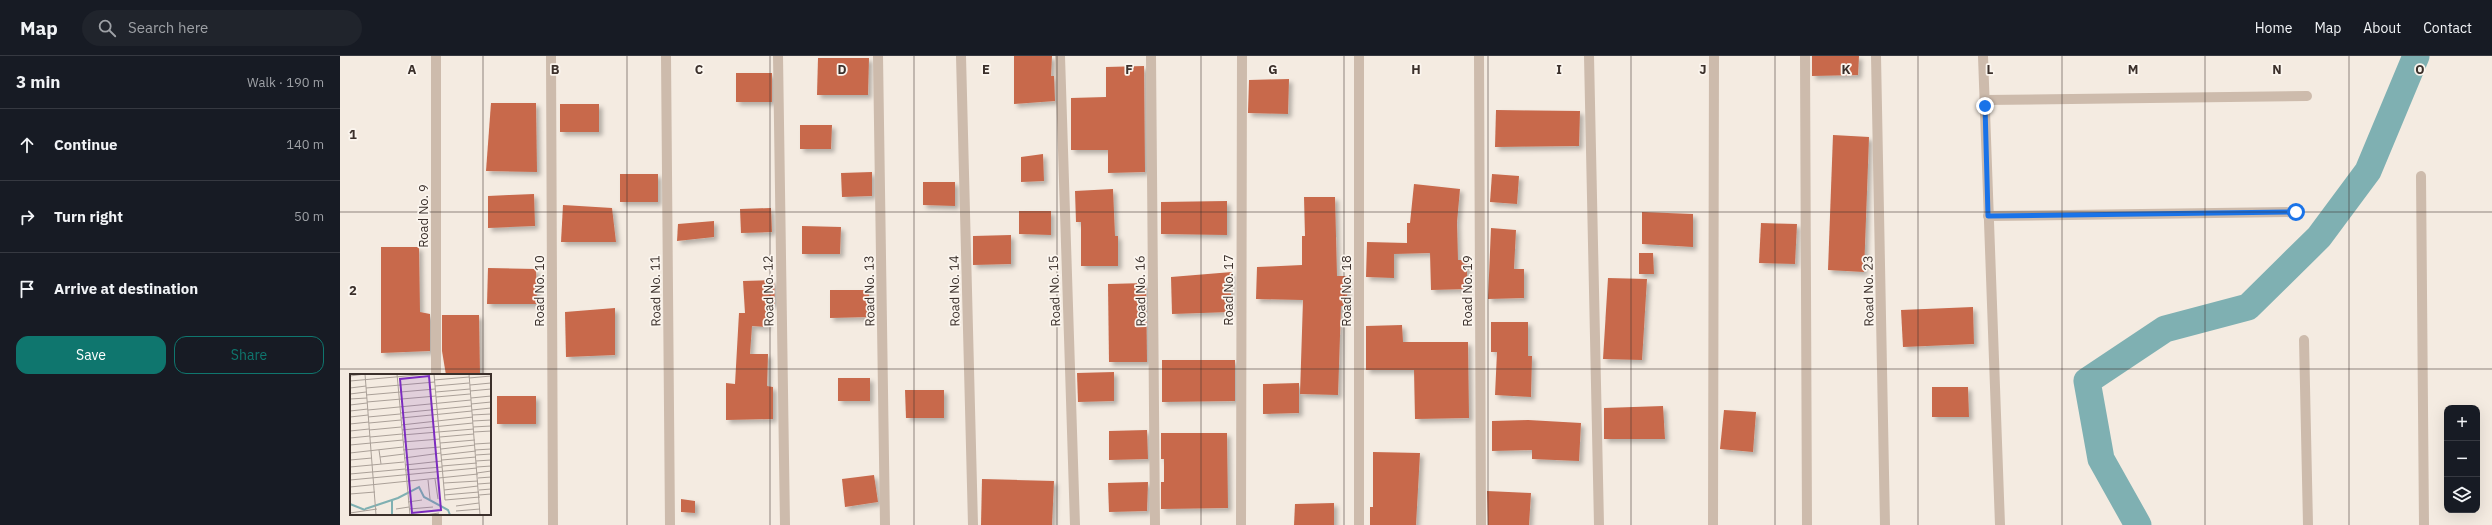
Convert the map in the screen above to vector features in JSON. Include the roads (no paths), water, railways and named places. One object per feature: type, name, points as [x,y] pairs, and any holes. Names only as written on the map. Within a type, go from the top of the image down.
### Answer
[{"type":"street","name":"Road No. 9","points":[[436,56],[436,374]]},
{"type":"street","name":"Road No. 10","points":[[551,56],[553,525]]},
{"type":"street","name":"Road No. 11","points":[[666,56],[670,525]]},
{"type":"street","name":"Road No. 12","points":[[778,56],[785,525]]},
{"type":"street","name":"Road No. 13","points":[[878,56],[885,525]]},
{"type":"street","name":"Road No. 14","points":[[961,56],[973,525]]},
{"type":"street","name":"Road No. 15","points":[[1060,56],[1075,525]]},
{"type":"street","name":"Road No. 16","points":[[1151,56],[1155,525]]},
{"type":"street","name":"Road No. 17","points":[[1241,525],[1242,56]]},
{"type":"street","name":"Road No. 18","points":[[1359,56],[1359,525]]},
{"type":"street","name":"Road No. 19","points":[[1478,56],[1481,525]]},
{"type":"street","points":[[1589,56],[1599,525]]},
{"type":"street","points":[[1713,525],[1714,56]]},
{"type":"street","points":[[1805,56],[1807,525]]},
{"type":"street","name":"Road No. 23","points":[[1876,56],[1885,525]]},
{"type":"street","points":[[1983,56],[2000,525]]},
{"type":"street","points":[[1985,100],[2307,96]]},
{"type":"street","points":[[2421,176],[2424,525]]},
{"type":"street","points":[[1988,216],[2296,212]]},
{"type":"street","points":[[2304,340],[2308,525]]},
{"type":"waterway","points":[[2138,525],[2101,459],[2087,381],[2165,329],[2248,307],[2319,237],[2368,171],[2416,56]]}]
